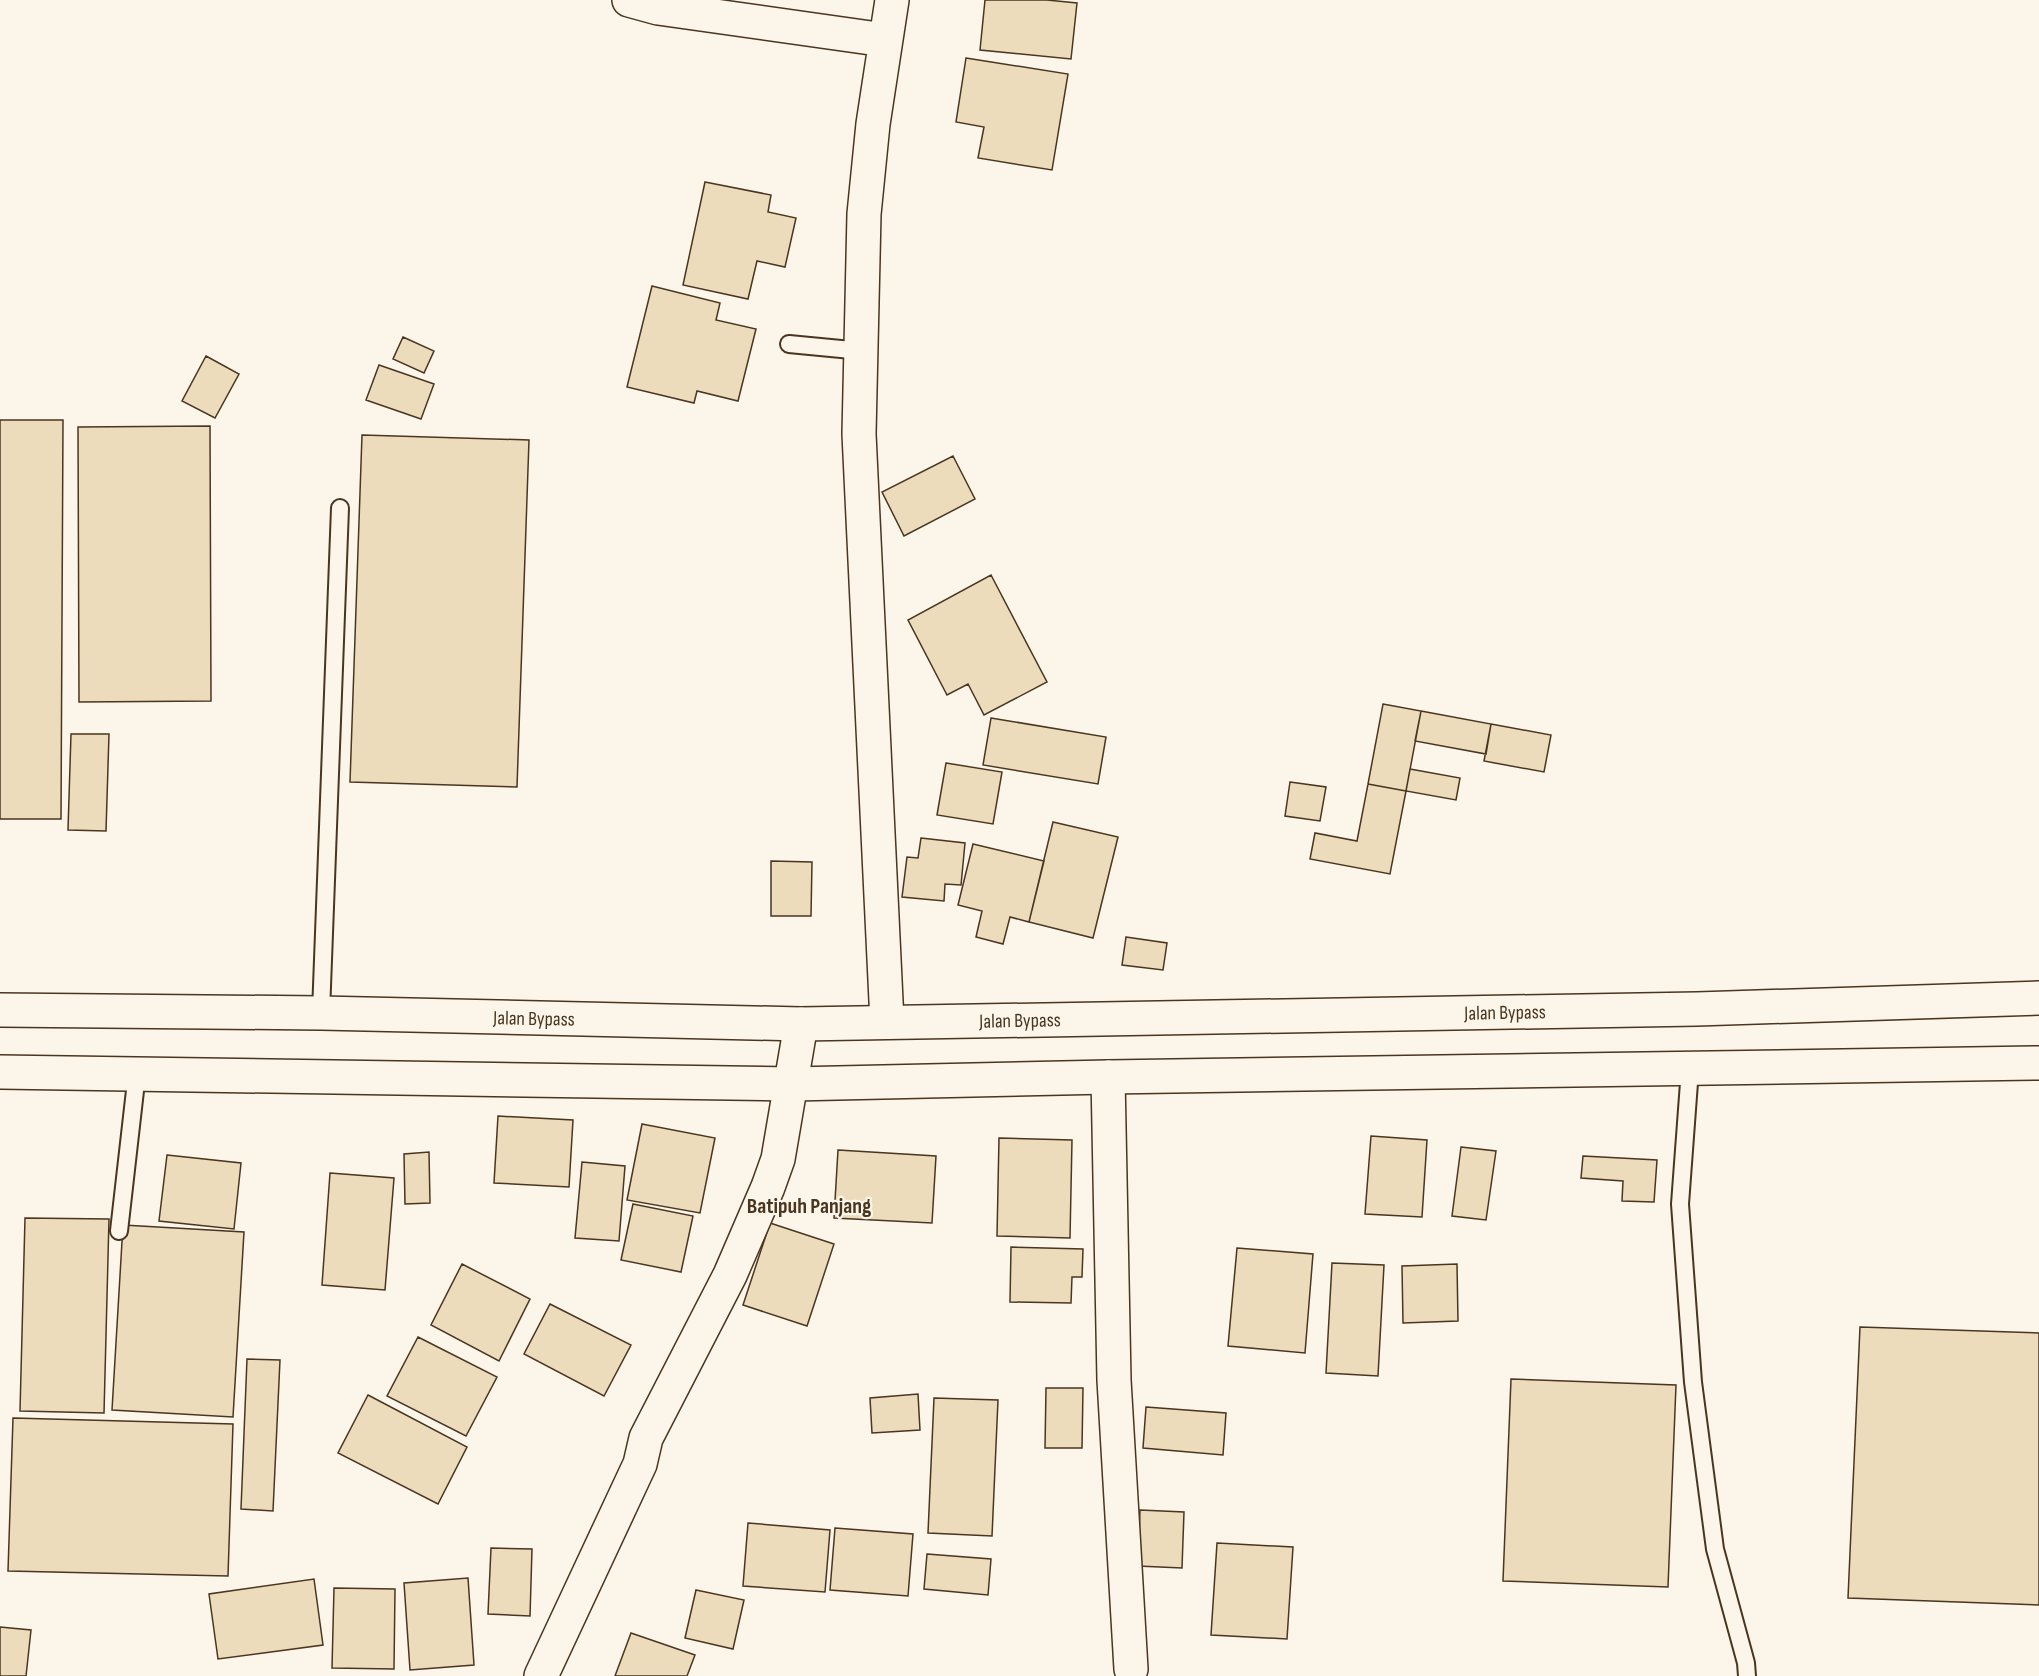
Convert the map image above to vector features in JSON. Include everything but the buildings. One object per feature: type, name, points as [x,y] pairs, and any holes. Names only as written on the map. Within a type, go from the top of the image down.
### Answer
[{"type":"main road","points":[[629,0],[658,8],[885,40]]},
{"type":"main road","points":[[887,1022],[873,690],[860,510],[859,434],[864,214],[892,0]]},
{"type":"main road","name":"Jalan Bypass","points":[[0,1010],[321,1012],[801,1024],[1697,1010],[2039,998]]},
{"type":"main road","points":[[541,1676],[640,1464],[646,1438],[730,1275],[768,1187],[778,1159],[801,1024]]},
{"type":"main road","points":[[0,1072],[792,1084],[2039,1063]]},
{"type":"main road","points":[[1108,1077],[1114,1380],[1131,1669]]},
{"type":"lane","points":[[789,345],[862,351]]},
{"type":"lane","points":[[321,1012],[340,508]]},
{"type":"lane","points":[[1690,1069],[1680,1204],[1693,1382],[1715,1549],[1746,1663],[1747,1676]]},
{"type":"lane","points":[[119,1231],[137,1074]]},
{"type":"district","name":"Batipuh Panjang","points":[[809,1205]]}]
